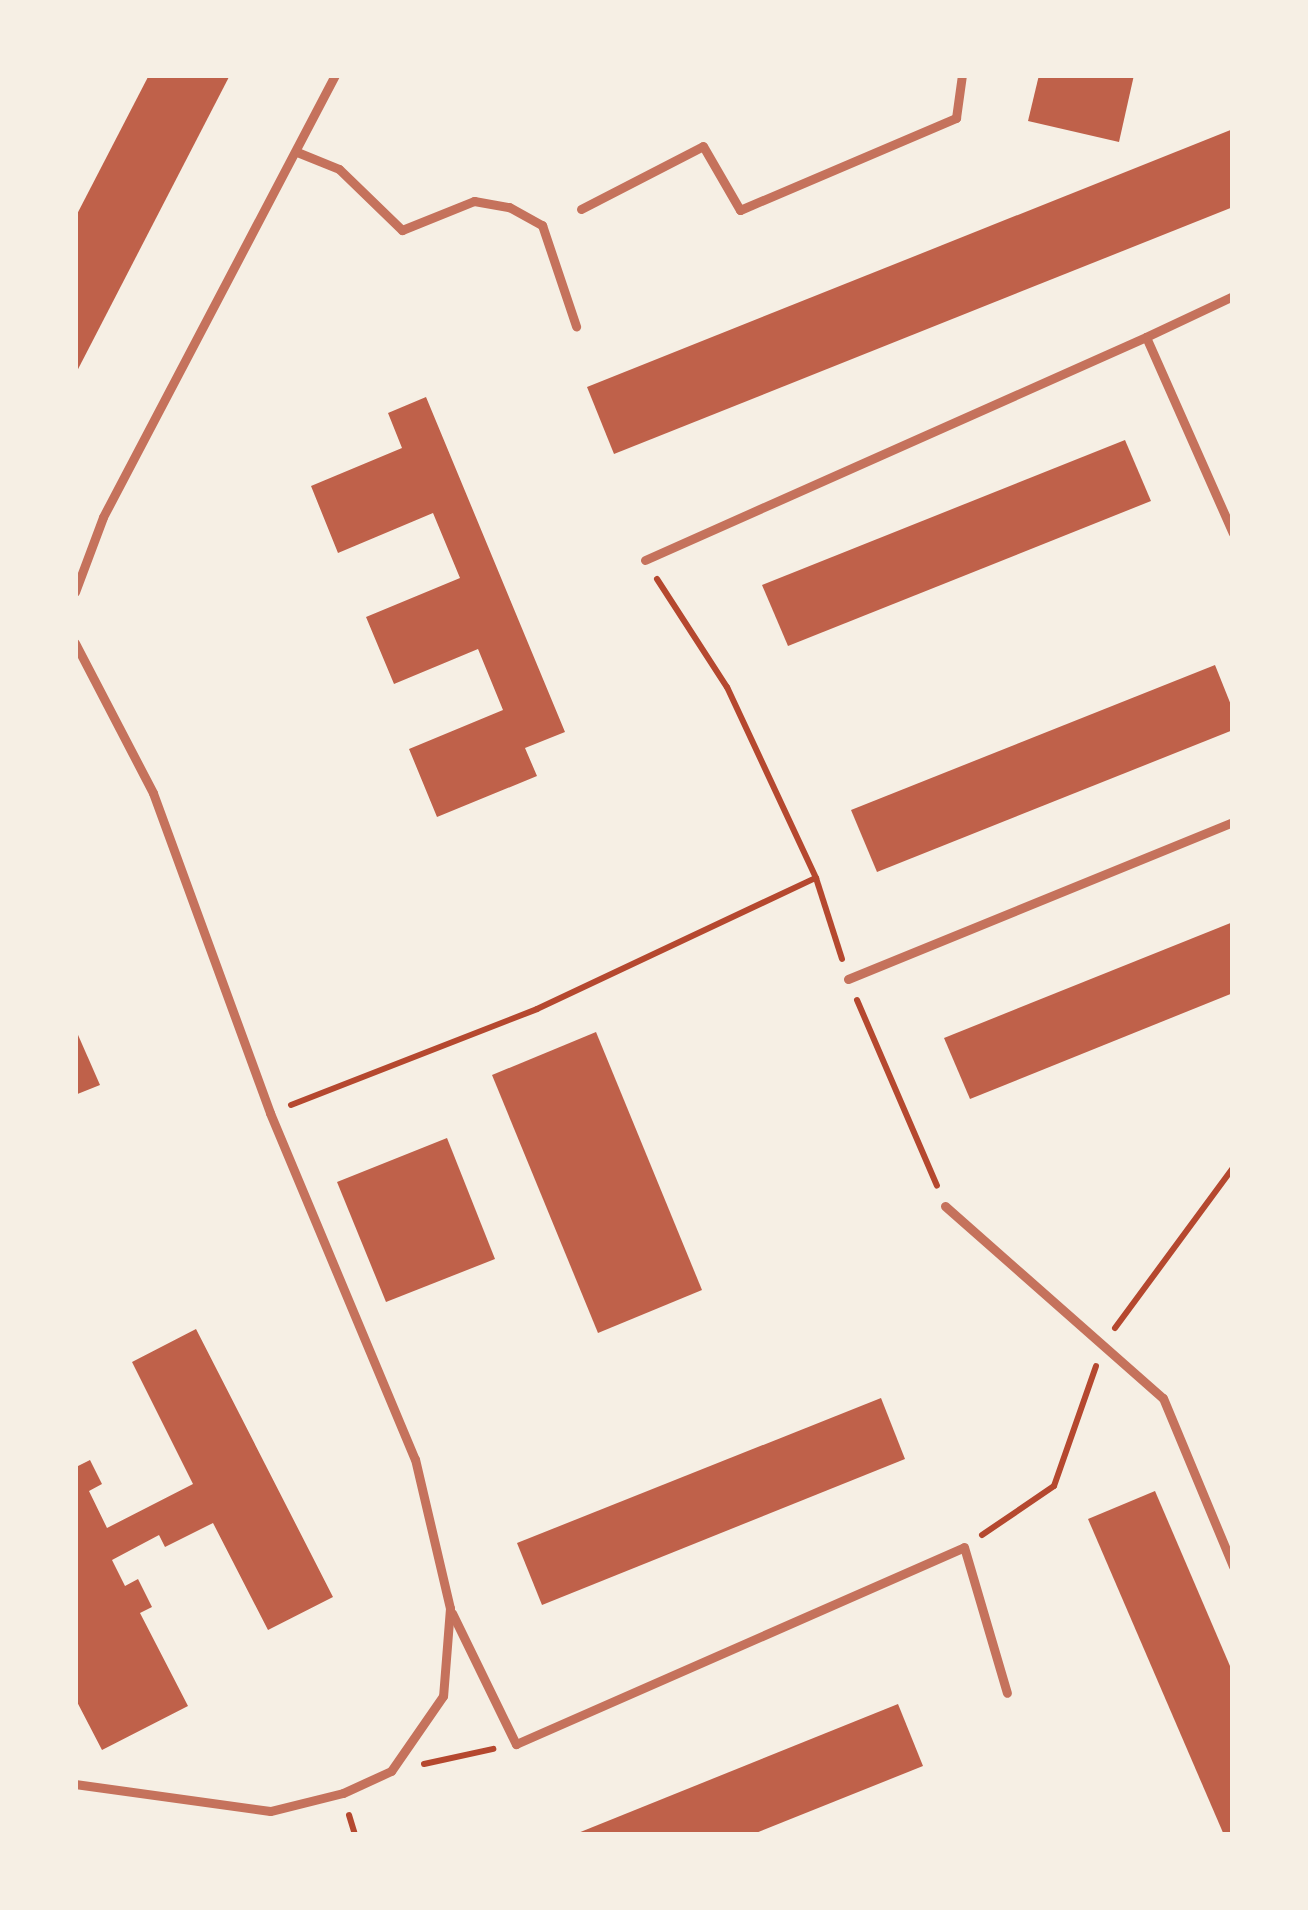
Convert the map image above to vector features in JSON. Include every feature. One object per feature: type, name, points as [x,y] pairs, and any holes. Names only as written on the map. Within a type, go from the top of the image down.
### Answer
[{"type":"lane","points":[[75,592],[103,517],[335,75]]},
{"type":"lane","points":[[581,209],[703,146],[740,210],[956,118],[962,75]]},
{"type":"lane","points":[[297,152],[339,169],[402,230],[474,201],[509,207],[542,225],[576,326]]},
{"type":"lane","points":[[645,560],[1233,296]]},
{"type":"lane","points":[[1146,337],[1233,533]]},
{"type":"lane","points":[[75,644],[153,794],[270,1113],[415,1459],[450,1608],[516,1744],[964,1547],[1007,1694]]},
{"type":"lane","points":[[848,979],[1233,822]]},
{"type":"lane","points":[[945,1206],[1163,1398],[1233,1566]]},
{"type":"lane","points":[[75,1784],[270,1811],[343,1793],[391,1771],[442,1696],[450,1608]]},
{"type":"path","points":[[645,560],[727,687],[816,878],[848,979],[945,1206]]},
{"type":"path","points":[[270,1113],[537,1009],[816,878]]},
{"type":"path","points":[[391,1771],[516,1744]]},
{"type":"building","points":[[149,75],[230,75],[75,375],[75,218]]},
{"type":"building","points":[[1039,75],[1134,75],[1119,142],[1028,121]]},
{"type":"building","points":[[1233,129],[1233,207],[614,454],[587,387]]},
{"type":"building","points":[[426,397],[565,732],[525,748],[537,776],[437,817],[409,749],[503,710],[478,649],[394,684],[366,617],[460,578],[433,513],[338,553],[311,486],[402,448],[388,413]]},
{"type":"building","points":[[1125,440],[1151,501],[788,646],[762,585]]},
{"type":"building","points":[[1215,665],[1233,710],[1233,730],[877,872],[851,810]]},
{"type":"building","points":[[1233,922],[1233,993],[970,1099],[944,1038]]},
{"type":"building","points":[[75,1028],[100,1085],[75,1095]]},
{"type":"building","points":[[596,1032],[702,1290],[598,1333],[492,1075]]},
{"type":"building","points":[[447,1138],[495,1259],[386,1302],[337,1182]]},
{"type":"building","points":[[196,1329],[333,1597],[268,1630],[213,1523],[165,1547],[159,1535],[112,1560],[125,1586],[138,1579],[152,1607],[140,1613],[188,1706],[102,1750],[75,1698],[75,1460],[78,1466],[90,1460],[102,1484],[89,1491],[107,1528],[193,1484],[132,1362]]},
{"type":"building","points":[[881,1398],[905,1459],[542,1605],[517,1543]]},
{"type":"building","points":[[1155,1491],[1233,1673],[1233,1835],[1224,1835],[1088,1519]]},
{"type":"building","points":[[898,1704],[923,1766],[751,1835],[573,1835]]}]
